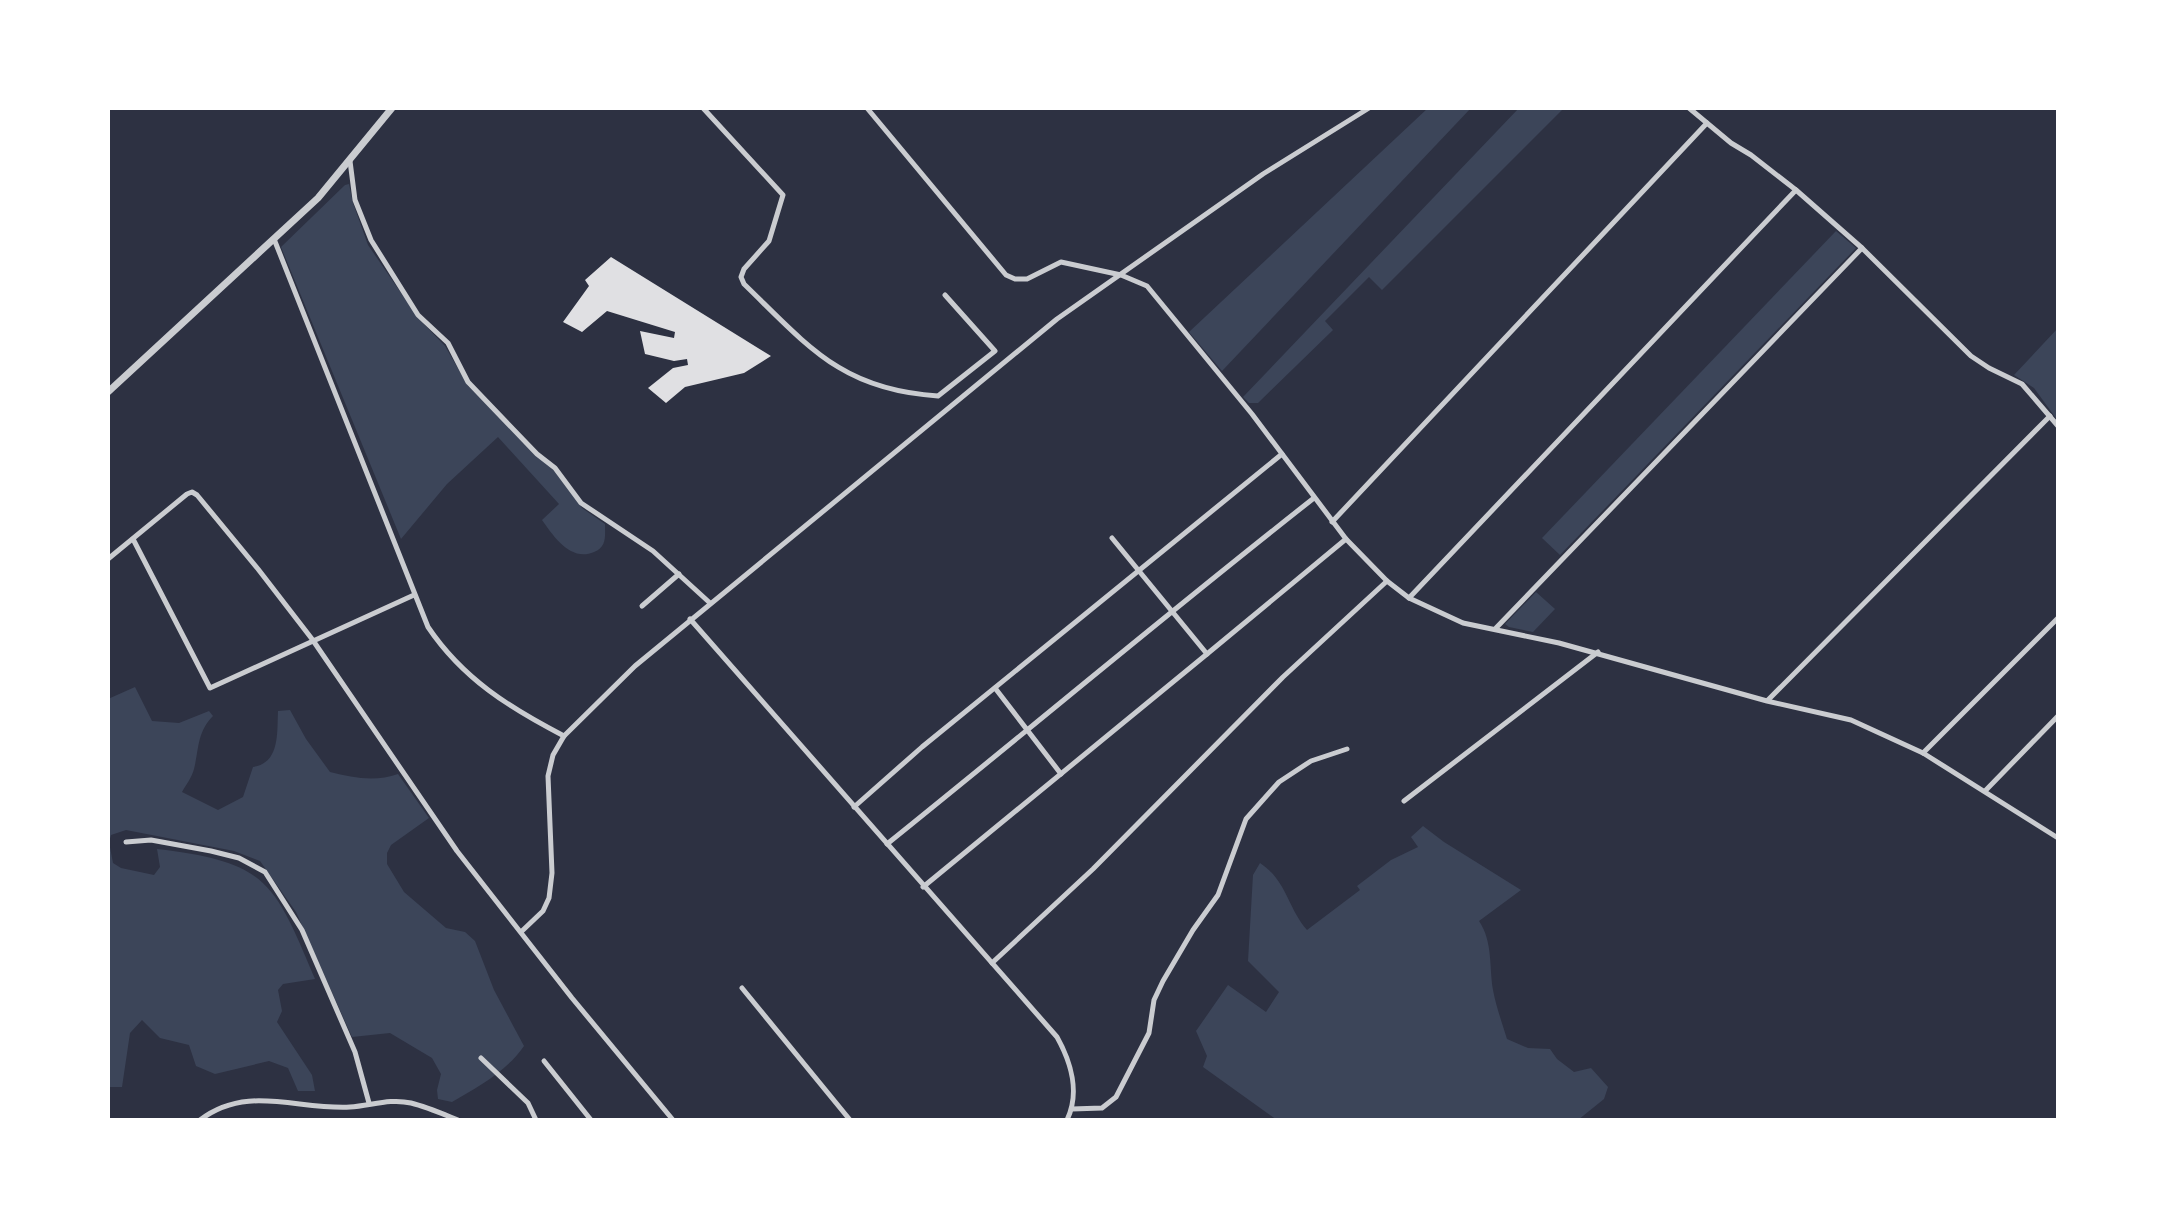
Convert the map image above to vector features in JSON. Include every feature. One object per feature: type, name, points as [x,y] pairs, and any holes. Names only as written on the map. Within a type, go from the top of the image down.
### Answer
[{"type":"street","points":[[108,392],[318,198],[392,108]]},
{"type":"street","points":[[703,108],[783,195],[769,241],[744,269],[741,277],[744,284],[819,356],[840,370],[880,386],[906,394],[938,396],[995,351],[945,295]]},
{"type":"street","points":[[867,108],[1006,275],[1027,279],[1061,262],[1121,275],[1147,286],[1346,539],[1387,581],[1409,598],[1463,623],[1598,652],[1767,701],[1851,720],[1923,753],[2058,838]]},
{"type":"street","points":[[522,931],[543,911],[549,898],[552,873],[548,776],[553,755],[564,736],[635,666],[1022,346],[1263,174],[1369,108]]},
{"type":"street","points":[[1689,108],[1796,190],[1862,248],[1971,356],[2022,384],[2058,426]]},
{"type":"street","points":[[1332,522],[1707,123]]},
{"type":"street","points":[[350,161],[355,200],[371,240],[418,315],[448,343],[468,382],[537,454],[555,468],[581,503],[653,551],[710,603]]},
{"type":"street","points":[[1409,598],[1796,190]]},
{"type":"street","points":[[273,237],[428,627],[464,671],[505,704],[564,736]]},
{"type":"street","points":[[1495,629],[1862,248]]},
{"type":"street","points":[[1767,701],[2050,416]]},
{"type":"street","points":[[854,807],[922,747],[1282,454]]},
{"type":"street","points":[[108,559],[187,494],[195,493],[312,639],[457,851],[671,1118],[661,1120]]},
{"type":"street","points":[[887,844],[1170,611],[1314,498]]},
{"type":"street","points":[[1112,538],[1207,654]]},
{"type":"street","points":[[133,539],[210,688],[414,595]]},
{"type":"street","points":[[923,887],[1346,539]]},
{"type":"street","points":[[642,606],[679,574]]},
{"type":"street","points":[[992,963],[1093,869],[1283,677],[1387,581]]},
{"type":"street","points":[[1923,753],[2058,618]]},
{"type":"street","points":[[690,619],[1057,1037],[1069,1059],[1072,1109],[1067,1120]]},
{"type":"street","points":[[1404,801],[1598,652]]},
{"type":"street","points":[[995,688],[1061,774]]},
{"type":"street","points":[[1986,790],[2058,716]]},
{"type":"street","points":[[1072,1109],[1102,1108],[1116,1097],[1149,1033],[1154,1000],[1163,981],[1218,895],[1246,819],[1279,782],[1311,761],[1347,749]]},
{"type":"street","points":[[126,842],[151,840],[211,851],[239,858],[265,872],[302,930],[355,1052],[369,1103]]},
{"type":"street","points":[[742,988],[850,1120]]},
{"type":"street","points":[[481,1058],[528,1103],[536,1120]]},
{"type":"street","points":[[544,1061],[591,1120]]},
{"type":"street","points":[[200,1120],[213,1110],[256,1099],[349,1107],[369,1103],[410,1103],[458,1120]]},
{"type":"shaded area","points":[[1428,108],[1471,108],[1222,371],[1189,332]]},
{"type":"shaded area","points":[[1519,108],[1564,108],[1382,290],[1369,277],[1325,321],[1333,330],[1258,403],[1249,403],[1243,397]]},
{"type":"shaded area","points":[[349,184],[368,245],[419,319],[445,346],[468,386],[555,472],[582,508],[605,524],[604,541],[598,550],[578,554],[558,540],[542,520],[559,504],[498,437],[447,484],[401,539],[281,247]]},
{"type":"shaded area","points":[[1836,231],[1856,248],[1560,555],[1542,538]]},
{"type":"shaded area","points":[[2058,328],[2058,421],[2034,388],[2014,375]]},
{"type":"shaded area","points":[[1536,592],[1555,609],[1533,632],[1505,624]]},
{"type":"shaded area","points":[[135,687],[152,721],[179,723],[209,711],[213,716],[201,735],[193,772],[182,792],[218,810],[243,797],[253,767],[268,760],[273,753],[278,711],[290,710],[330,772],[364,778],[398,774],[429,818],[391,845],[387,864],[404,892],[446,928],[465,932],[475,941],[494,990],[524,1046],[509,1063],[452,1102],[438,1099],[441,1074],[432,1058],[390,1033],[352,1037],[296,912],[260,861],[234,851],[126,830],[111,835],[109,842],[113,863],[121,868],[154,875],[160,867],[157,849],[194,854],[245,870],[262,882],[276,899],[289,920],[315,979],[283,984],[278,990],[282,1011],[277,1022],[312,1075],[315,1091],[298,1091],[288,1068],[269,1061],[215,1074],[196,1066],[189,1045],[160,1038],[142,1020],[130,1033],[122,1087],[108,1087],[108,699]]},
{"type":"shaded area","points":[[1423,826],[1521,890],[1479,921],[1489,946],[1496,1002],[1507,1039],[1528,1048],[1550,1049],[1574,1072],[1591,1068],[1608,1087],[1604,1099],[1578,1120],[1277,1120],[1203,1067],[1207,1056],[1196,1031],[1228,985],[1266,1012],[1279,992],[1248,961],[1253,875],[1260,863],[1276,878],[1307,930],[1360,890],[1357,886],[1391,860],[1418,847],[1411,837]]},
{"type":"building","points":[[611,257],[771,356],[744,373],[685,387],[666,403],[648,388],[673,368],[688,365],[687,359],[674,361],[645,354],[640,331],[674,338],[675,332],[607,311],[582,332],[563,322],[589,286],[585,280]]}]
